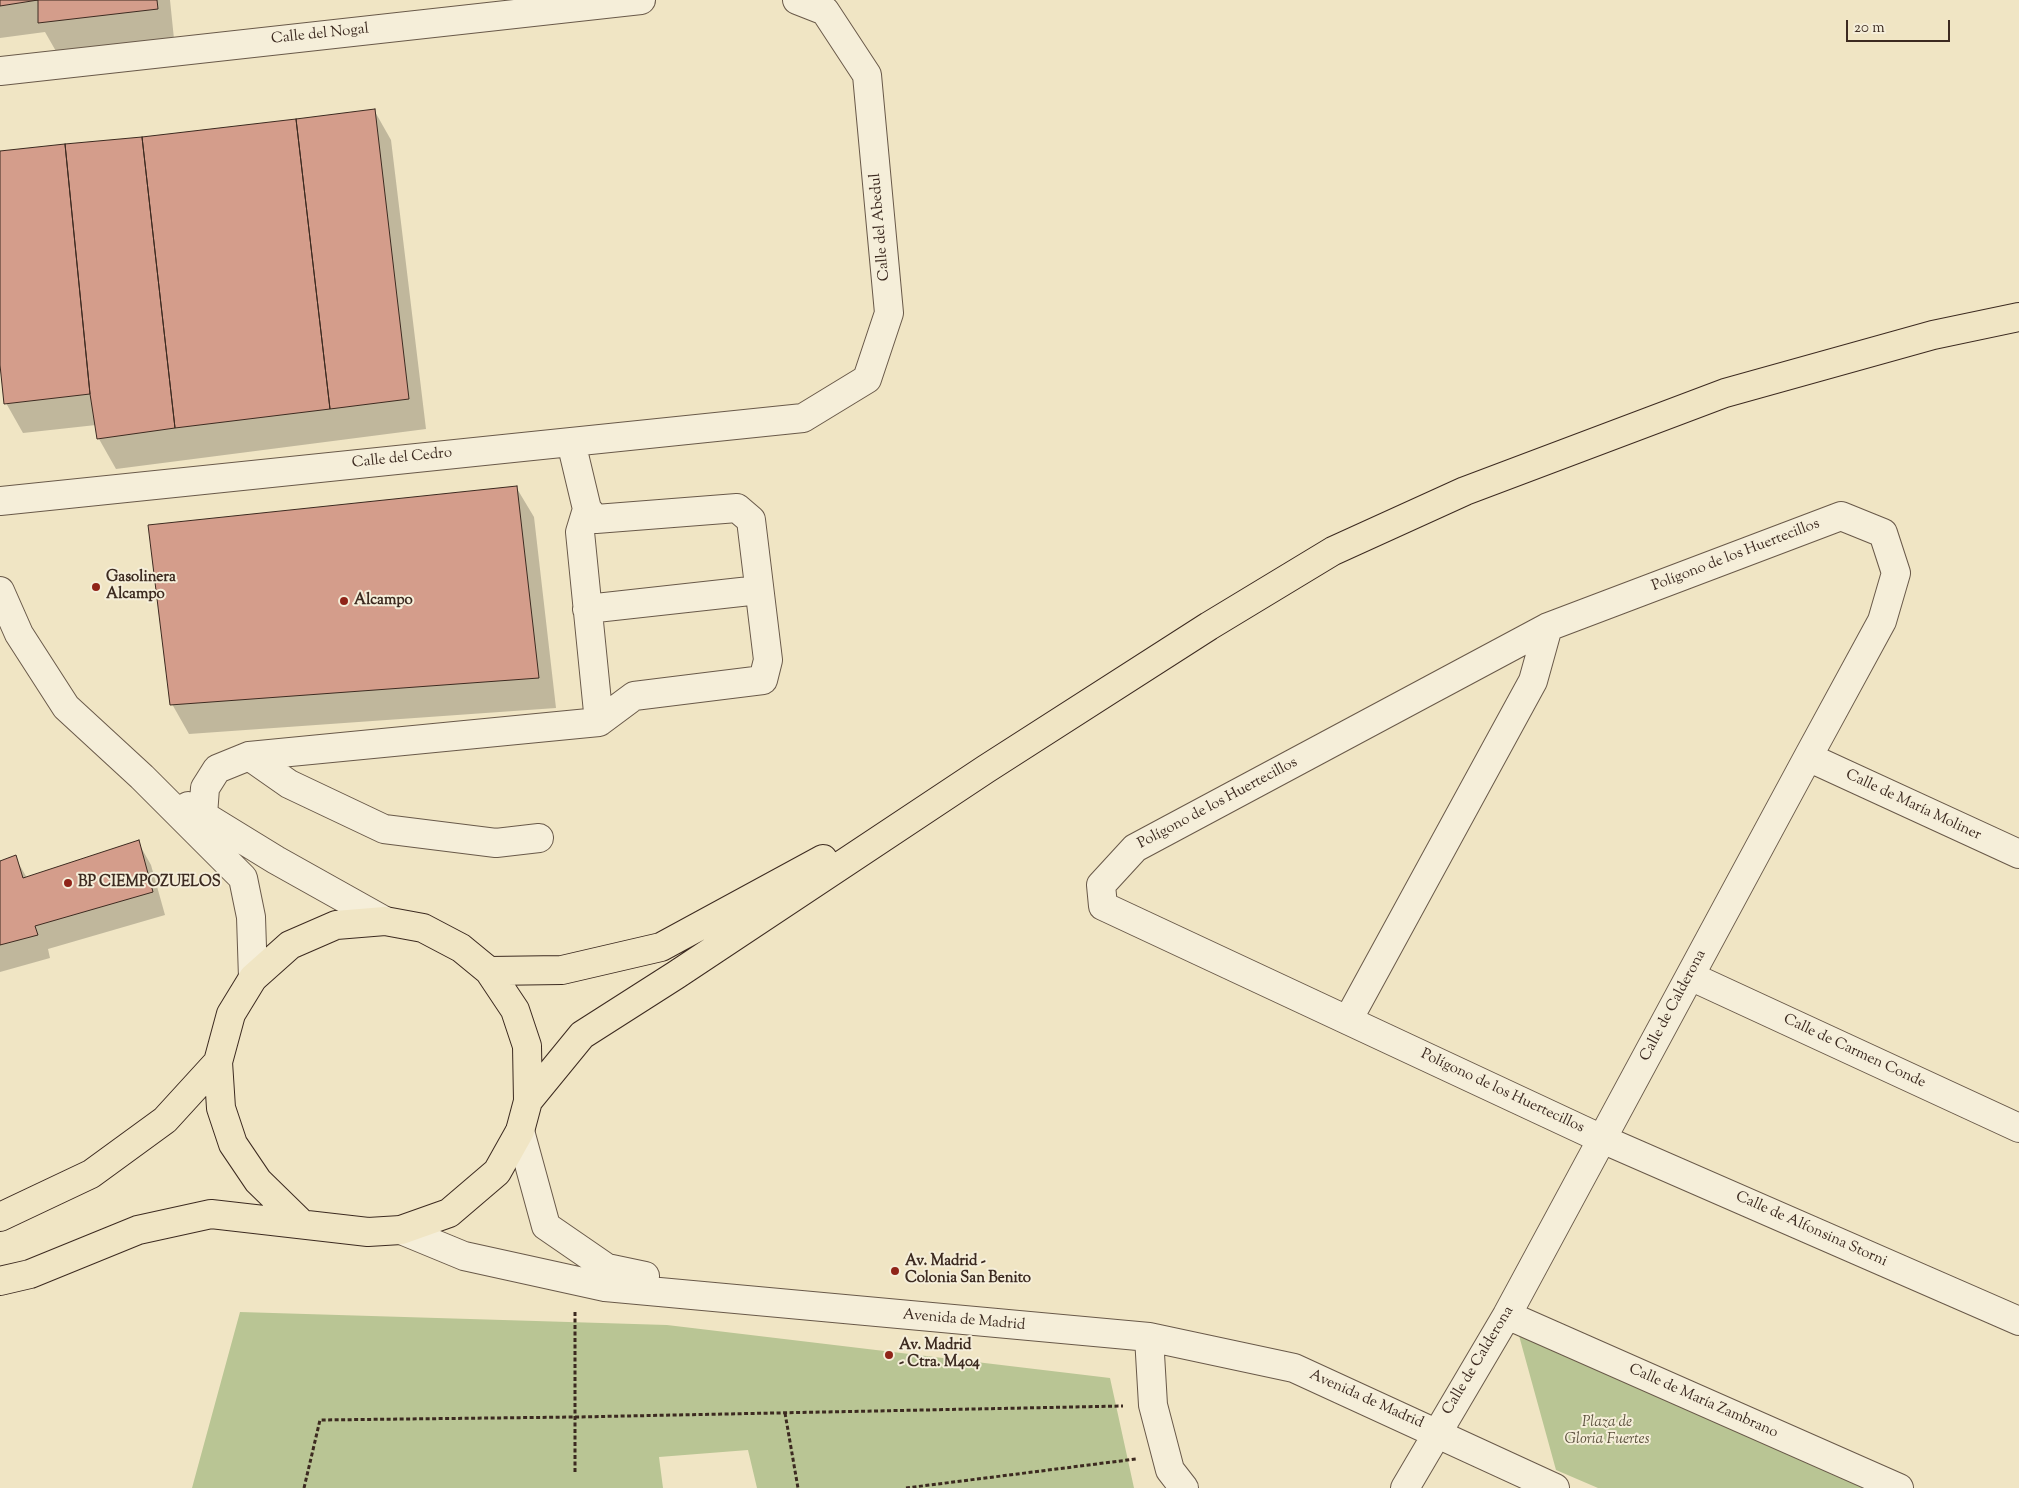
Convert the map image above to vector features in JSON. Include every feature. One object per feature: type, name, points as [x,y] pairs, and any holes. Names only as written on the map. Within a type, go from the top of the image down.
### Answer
[{"type":"main road","points":[[528,1101],[582,1035],[676,975],[986,769],[1208,626],[1333,551],[1465,491],[1725,393],[1933,336],[2019,317]]},
{"type":"main road","points":[[489,971],[562,970],[661,947],[986,769]]},
{"type":"main road","points":[[0,1281],[30,1274],[138,1230],[211,1214],[368,1232],[402,1230],[449,1213],[497,1172],[520,1132],[528,1101],[527,1046],[515,1010],[489,971],[461,948],[423,928],[385,921],[336,925],[290,945],[253,978],[231,1014],[218,1062],[221,1108],[233,1144],[258,1181],[302,1224]]},
{"type":"main road","points":[[0,1217],[91,1174],[165,1120],[218,1062]]},
{"type":"street","name":"Calle del Nogal","points":[[0,71],[641,0]]},
{"type":"street","name":"Calle del Abedul","points":[[797,0],[826,11],[868,75],[889,313],[867,378],[803,418]]},
{"type":"street","name":"Calle del Cedro","points":[[0,501],[803,418]]},
{"type":"street","points":[[204,815],[205,788],[217,769],[249,756],[599,722],[634,696],[763,680],[768,660],[751,520],[737,508],[596,519],[587,509],[570,442]]},
{"type":"street","points":[[587,509],[580,532],[599,722]]},
{"type":"street","name":"Polígono de los Huertecillos","points":[[1602,1139],[1103,906],[1101,885],[1135,848],[1548,627],[1841,516],[1883,533],[1896,573]]},
{"type":"street","name":"Calle de Calderona","points":[[1436,1432],[1507,1315],[1882,621],[1896,573]]},
{"type":"street","points":[[588,609],[759,590]]},
{"type":"street","points":[[0,591],[19,634],[66,707],[142,777],[243,878],[251,917],[253,978]]},
{"type":"street","points":[[1348,1020],[1533,681],[1548,627]]},
{"type":"street","points":[[249,756],[289,784],[384,829],[496,843],[538,838]]},
{"type":"street","name":"Calle de María Moliner","points":[[1808,757],[2019,854]]},
{"type":"street","points":[[142,777],[276,860],[385,921]]},
{"type":"street","name":"Calle de Carmen Conde","points":[[1690,976],[2019,1128]]},
{"type":"street","points":[[520,1132],[546,1226],[607,1268],[779,1304]]},
{"type":"street","name":"Calle de Alfonsina Storni","points":[[1602,1139],[2019,1321]]},
{"type":"street","points":[[402,1230],[464,1256],[605,1287],[779,1304]]},
{"type":"street","name":"Avenida de Madrid","points":[[779,1304],[1149,1337],[1294,1368],[1555,1488]]},
{"type":"street","name":"Calle de María Zambrano","points":[[1507,1315],[1899,1488]]},
{"type":"street","points":[[1149,1337],[1153,1406],[1170,1470],[1184,1488]]},
{"type":"street","name":"Avenida de Madrid","points":[[1404,1488],[1436,1432]]},
{"type":"path","points":[[575,1281],[575,1472]]},
{"type":"path","points":[[304,1488],[320,1420],[1153,1406]]},
{"type":"path","points":[[785,1413],[798,1488]]},
{"type":"path","points":[[906,1488],[1166,1455]]},
{"type":"green space","points":[[240,1312],[667,1325],[1110,1378],[1134,1488],[757,1488],[748,1450],[659,1457],[663,1488],[192,1488]]},
{"type":"green space","name":"Plaza de Gloria Fuertes","points":[[1518,1332],[1879,1488],[1598,1488],[1556,1470]]},
{"type":"building","points":[[0,0],[38,0],[0,6]]},
{"type":"building","points":[[38,0],[157,0],[158,9],[38,23]]},
{"type":"building","points":[[375,109],[409,399],[330,409],[296,119]]},
{"type":"building","points":[[296,119],[330,409],[175,428],[142,137]]},
{"type":"building","points":[[142,137],[175,428],[97,439],[90,394],[65,144]]},
{"type":"building","points":[[65,144],[90,394],[4,404],[0,365],[0,151]]},
{"type":"building","name":"Alcampo","points":[[517,486],[539,678],[170,705],[148,525]]},
{"type":"building","points":[[139,840],[153,892],[35,926],[38,935],[0,945],[0,861],[16,855],[23,878]]},
{"type":"place","name":"Gasolinera Alcampo","points":[[96,587]]},
{"type":"place","name":"Alcampo","points":[[344,601]]},
{"type":"place","name":"BP CIEMPOZUELOS","points":[[68,883]]},
{"type":"place","name":"Av. Madrid - Colonia San Benito","points":[[895,1271]]},
{"type":"place","name":"Av. Madrid - Ctra. M404","points":[[889,1355]]}]
